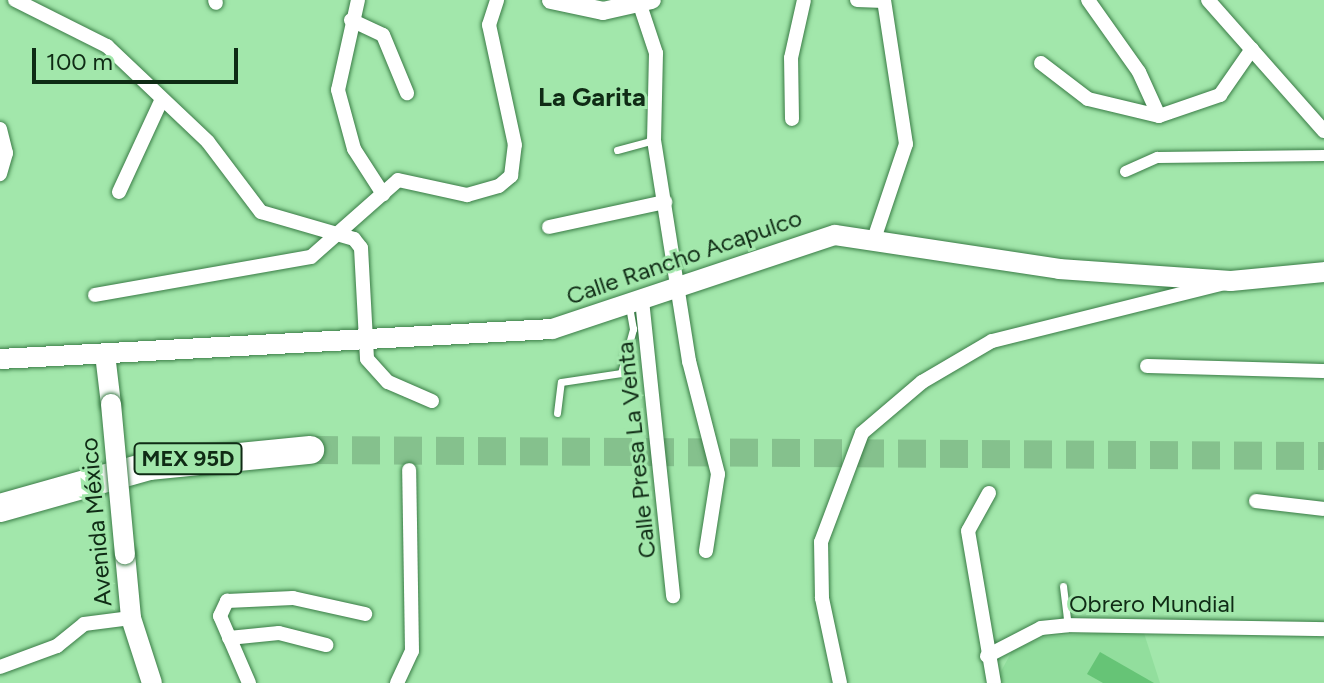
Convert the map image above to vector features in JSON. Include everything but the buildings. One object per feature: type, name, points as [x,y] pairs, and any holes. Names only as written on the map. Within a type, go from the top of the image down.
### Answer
[{"type":"highway","name":"MEX 95D","points":[[0,508],[149,466],[310,450]]},
{"type":"highway","name":"MEX 95D","points":[[0,515],[70,490]]},
{"type":"main road","name":"Calle Rancho Acapulco","points":[[0,359],[552,329],[636,304],[807,240],[874,239],[1059,269],[1231,281],[1324,272]]},
{"type":"main road","name":"Avenida México","points":[[105,354],[131,618],[152,683]]},
{"type":"street","points":[[15,0],[81,28],[208,142],[261,212],[342,233],[361,248],[363,338],[367,359],[388,382],[432,401]]},
{"type":"street","points":[[358,0],[351,20],[338,90],[343,118],[383,194]]},
{"type":"street","points":[[95,295],[286,266],[342,233],[383,194],[412,178],[467,195],[511,176],[515,145],[489,25],[497,0]]},
{"type":"street","points":[[551,0],[603,11],[646,3],[656,53],[654,140],[682,286],[689,361],[718,474],[706,551]]},
{"type":"street","points":[[792,119],[791,58],[804,0]]},
{"type":"street","points":[[857,0],[884,0],[906,144],[874,239]]},
{"type":"street","points":[[1088,0],[1159,116]]},
{"type":"street","points":[[1208,0],[1324,131]]},
{"type":"street","points":[[351,20],[383,35],[407,93]]},
{"type":"street","points":[[1041,63],[1088,99],[1159,116],[1220,95],[1252,49]]},
{"type":"street","points":[[119,192],[162,99]]},
{"type":"street","points":[[0,129],[6,153],[0,174]]},
{"type":"street","points":[[1125,171],[1157,157],[1324,155]]},
{"type":"street","points":[[549,227],[665,202]]},
{"type":"street","points":[[840,683],[822,598],[821,542],[862,433],[932,375],[992,341],[1231,281]]},
{"type":"street","name":"Calle Presa La Venta","points":[[636,304],[673,596]]},
{"type":"street","points":[[1147,366],[1324,371]]},
{"type":"street","points":[[397,683],[412,651],[409,470]]},
{"type":"street","points":[[989,493],[968,531],[994,683]]},
{"type":"street","points":[[1256,501],[1324,509]]},
{"type":"street","points":[[249,683],[229,638],[222,606],[259,595],[365,614]]},
{"type":"street","points":[[0,667],[57,646],[84,624],[131,618]]},
{"type":"street","name":"Obrero Mundial","points":[[987,656],[1041,628],[1068,625],[1324,629]]},
{"type":"street","points":[[229,638],[279,633],[326,645]]},
{"type":"lane","points":[[617,150],[654,140]]},
{"type":"lane","points":[[557,413],[561,382],[621,373],[636,304]]},
{"type":"lane","points":[[1063,586],[1068,625]]},
{"type":"shaded area","points":[[1143,630],[1160,683],[1002,683],[999,675],[1012,651],[1045,637]]},
{"type":"tunnel","points":[[310,450],[1324,456]]},
{"type":"district","name":"La Garita","points":[[592,98]]}]
